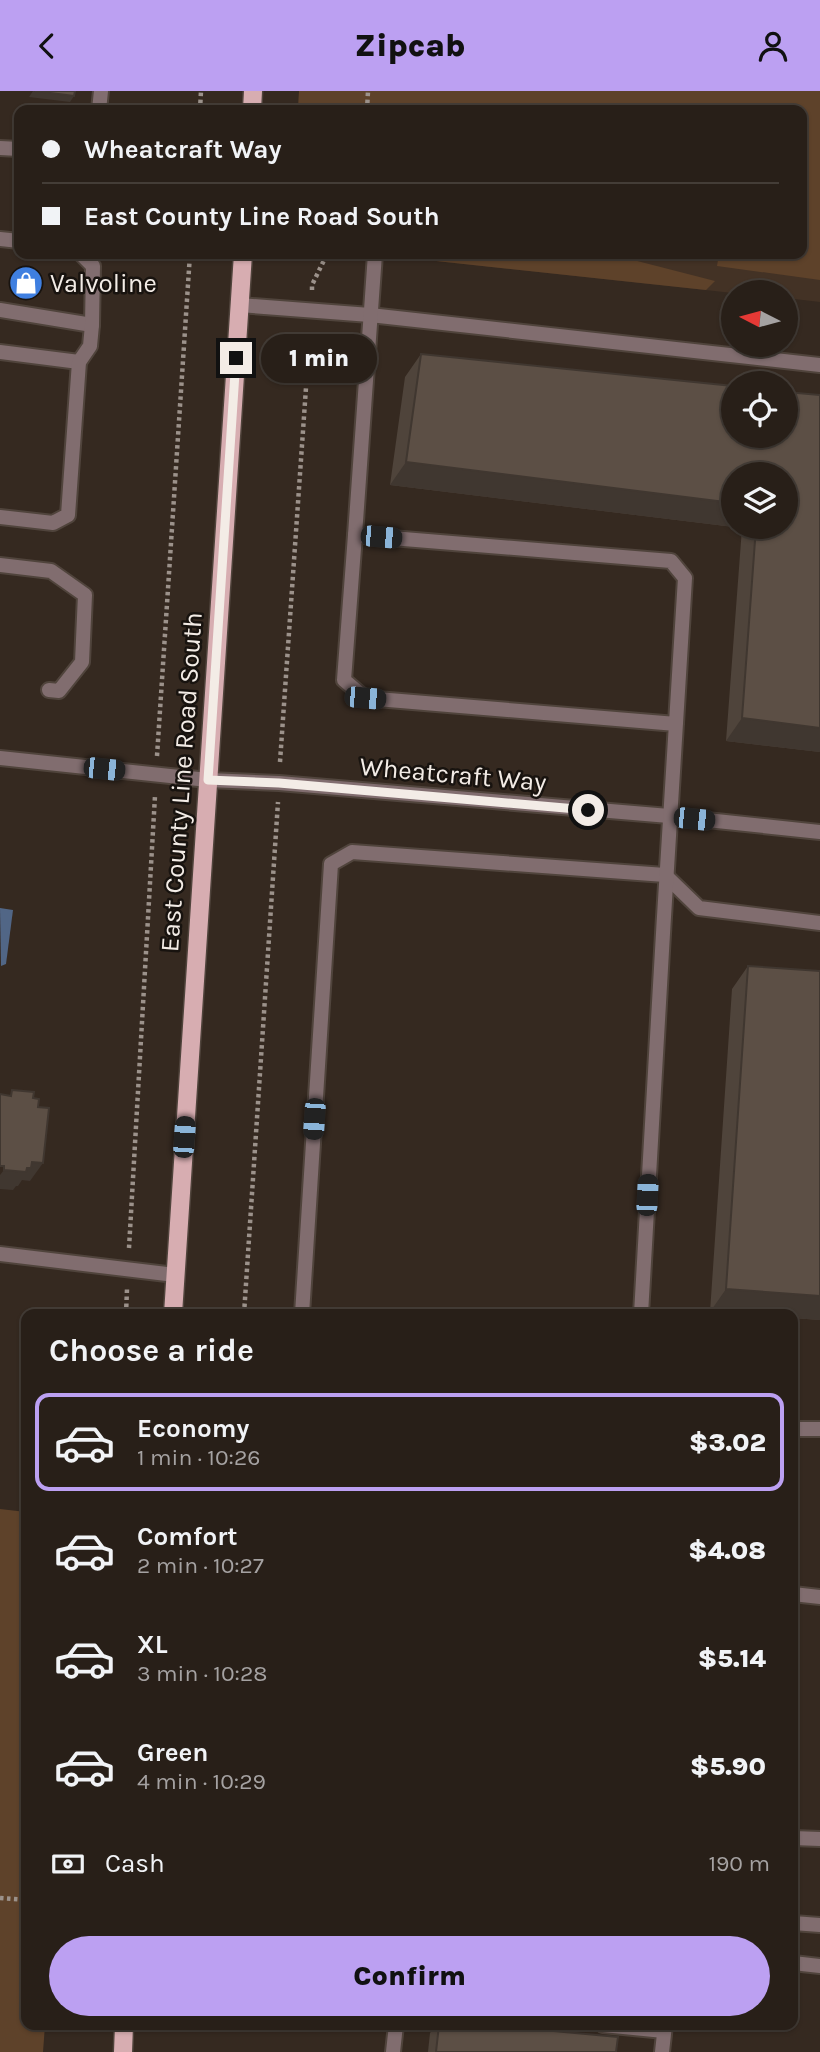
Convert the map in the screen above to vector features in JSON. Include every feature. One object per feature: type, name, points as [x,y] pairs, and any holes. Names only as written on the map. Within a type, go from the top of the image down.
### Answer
[{"type":"main road","name":"East County Line Road South","points":[[173,1309],[243,259]]},
{"type":"main road","points":[[123,2052],[124,2030]]},
{"type":"lane","points":[[0,517],[53,523],[68,515],[79,362],[90,346],[92,325],[93,266],[86,259]]},
{"type":"lane","points":[[375,259],[344,680],[365,698],[676,724]]},
{"type":"lane","points":[[239,305],[370,315],[820,365]]},
{"type":"lane","points":[[0,310],[92,325]]},
{"type":"lane","points":[[0,352],[79,362]]},
{"type":"lane","points":[[355,534],[671,561],[685,578],[665,875],[641,1309]]},
{"type":"lane","points":[[0,565],[51,571],[85,595],[82,662],[59,691],[49,690]]},
{"type":"lane","name":"Wheatcraft Way","points":[[0,758],[208,780],[279,783],[820,832]]},
{"type":"lane","points":[[302,1309],[331,864],[352,852],[665,875],[699,908],[820,923]]},
{"type":"lane","points":[[0,1254],[176,1275]]},
{"type":"lane","points":[[798,1429],[820,1429]]},
{"type":"lane","points":[[798,1595],[820,1597]]},
{"type":"lane","points":[[798,1838],[820,1839]]},
{"type":"lane","points":[[798,1924],[820,1926]]},
{"type":"lane","points":[[798,1964],[820,1966]]},
{"type":"lane","points":[[393,2052],[395,2030]]},
{"type":"lane","points":[[662,2052],[664,2030]]},
{"type":"path","points":[[0,1898],[21,1900]]},
{"type":"shaded area","points":[[299,91],[820,91],[820,302],[798,299],[798,280],[721,280],[721,292],[417,259],[807,259],[807,105],[298,105]]},
{"type":"shaded area","points":[[299,91],[820,91],[820,280],[717,266],[718,259],[807,259],[807,105],[298,105]]},
{"type":"shaded area","points":[[418,259],[629,259],[715,281],[706,290]]},
{"type":"shaded area","points":[[0,1509],[21,1511],[21,2030],[45,2030],[43,2052],[0,2052]]},
{"type":"water","points":[[0,908],[13,910],[6,964],[1,966]]},
{"type":"building","points":[[35,91],[75,91],[74,96]]},
{"type":"building","points":[[421,354],[721,385],[721,448],[798,448],[798,393],[820,395],[820,728],[742,718],[755,539],[798,539],[798,462],[721,462],[721,501],[406,462]]},
{"type":"building","points":[[748,966],[820,971],[820,1296],[726,1289]]},
{"type":"building","points":[[12,1090],[34,1092],[33,1098],[39,1099],[38,1107],[49,1108],[43,1163],[32,1162],[31,1168],[27,1168],[26,1172],[4,1170],[4,1166],[0,1166],[0,1094],[11,1096]]},
{"type":"building","points":[[438,2030],[543,2030],[618,2037],[616,2052],[436,2052]]},
{"type":"place","name":"Valvoline","points":[[26,283]]},
{"type":"route","points":[[236,358],[208,780],[279,783],[588,810]]}]
